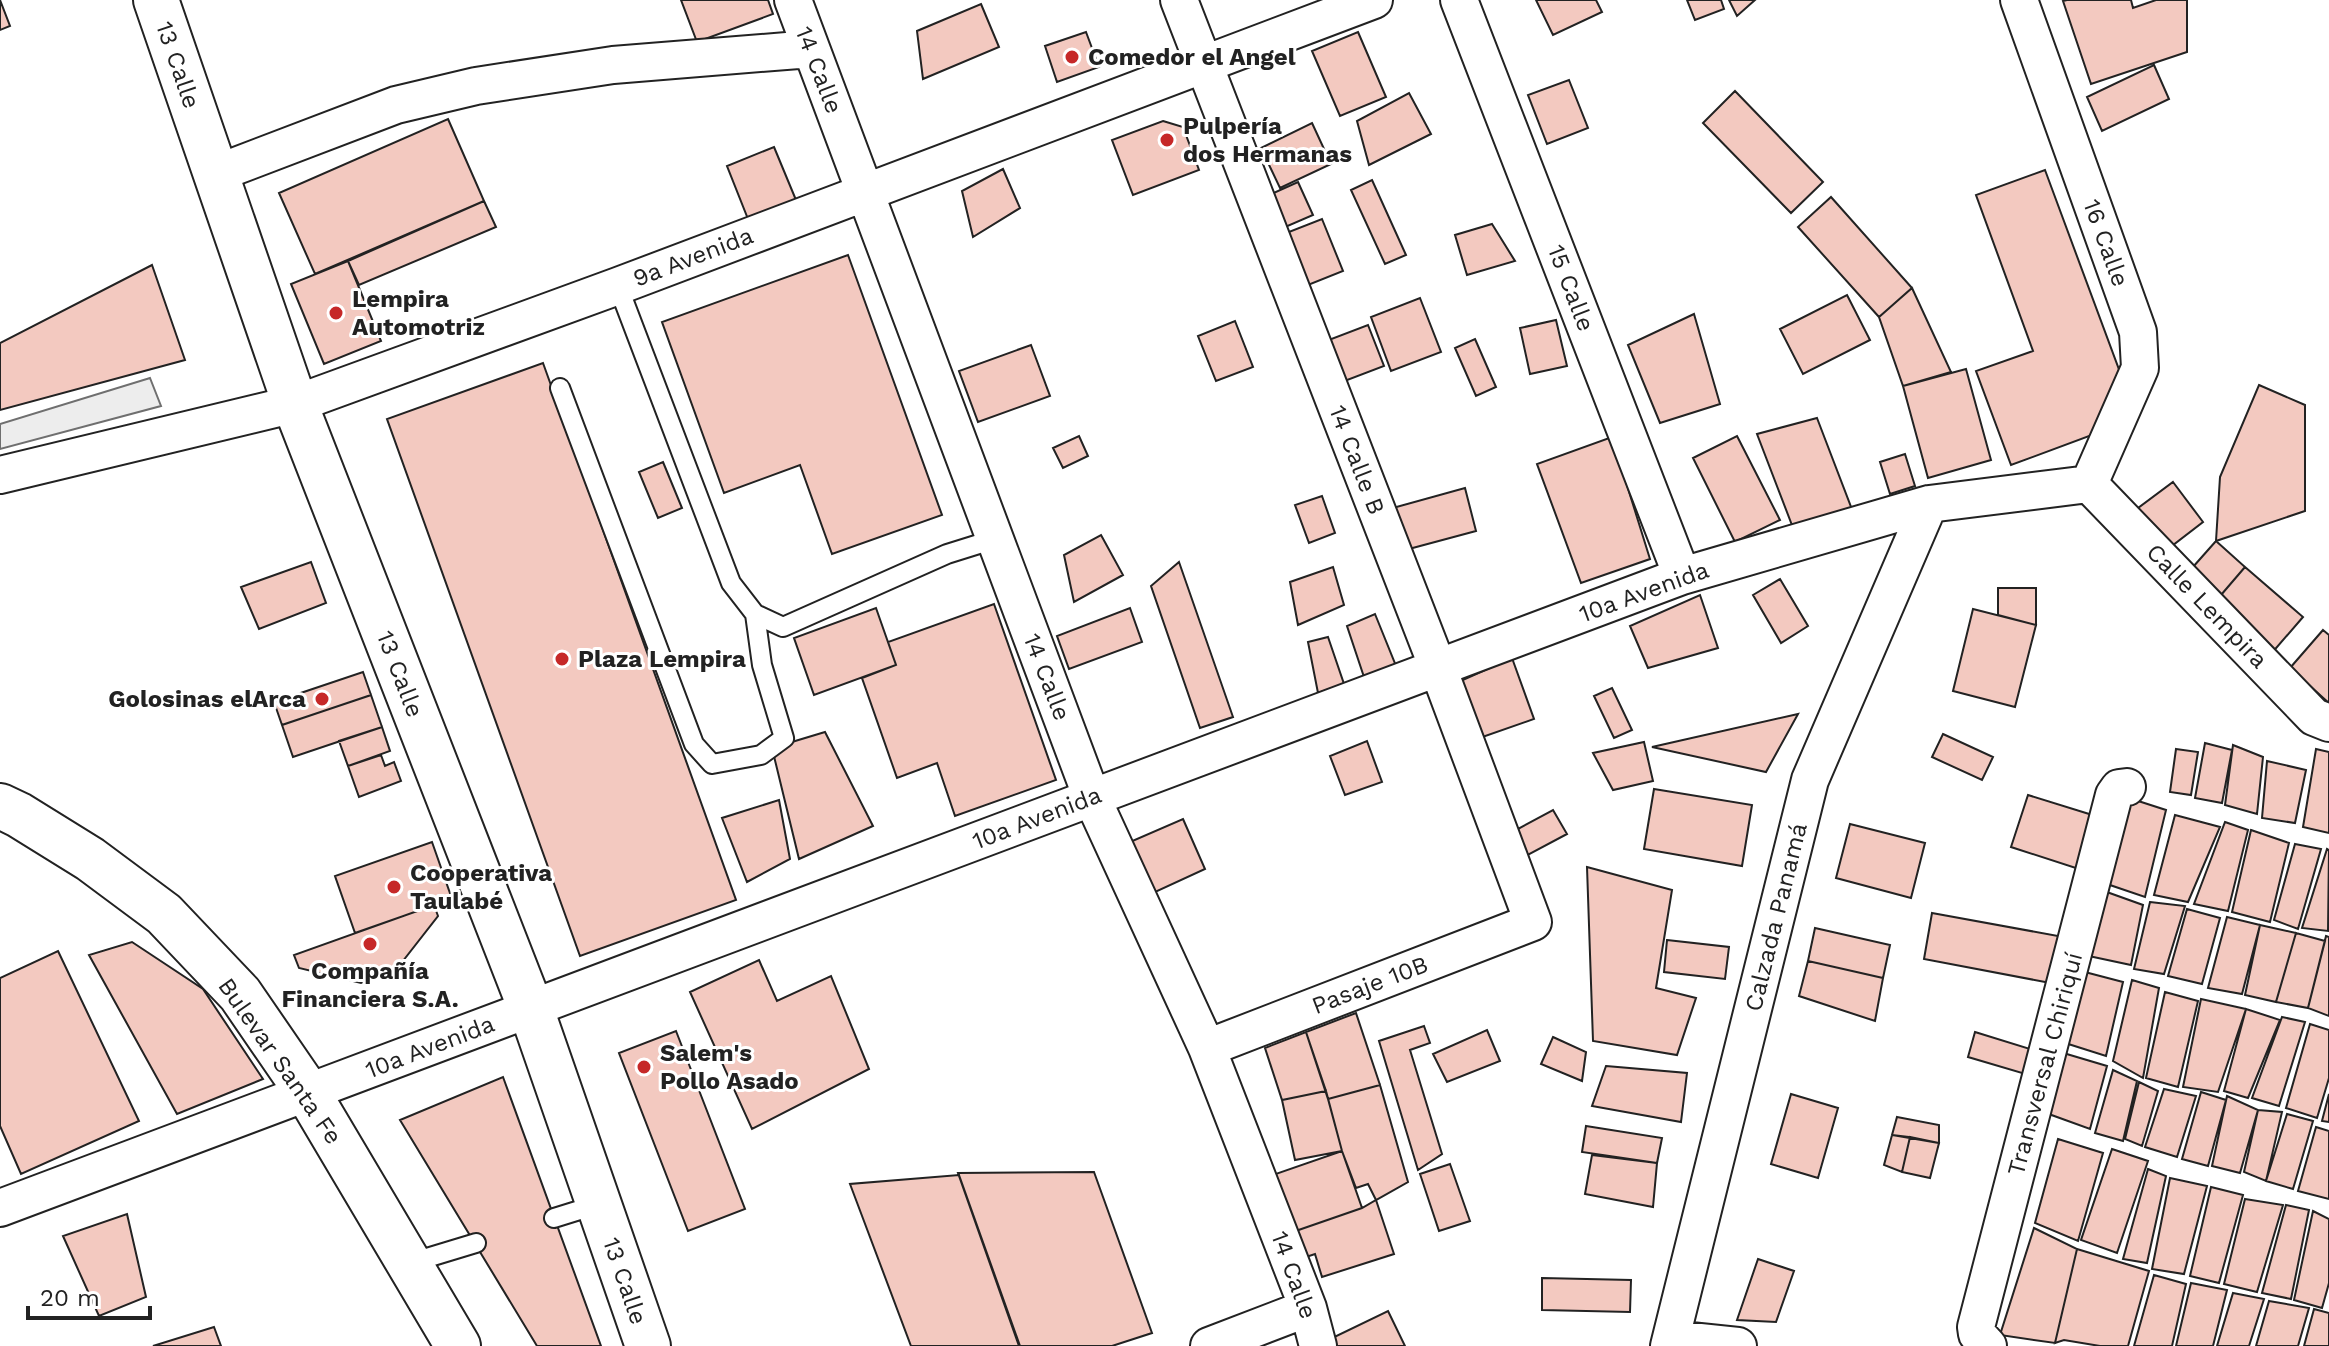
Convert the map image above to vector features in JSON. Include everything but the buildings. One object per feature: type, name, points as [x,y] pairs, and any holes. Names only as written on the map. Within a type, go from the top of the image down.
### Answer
[{"type":"street","name":"13 Calle","points":[[156,0],[295,404],[531,1009],[648,1346]]},
{"type":"street","name":"14 Calle","points":[[793,0],[1092,798],[1207,1048],[1308,1308],[1318,1346]]},
{"type":"street","name":"14 Calle B","points":[[1179,0],[1533,922]]},
{"type":"street","name":"9a Avenida","points":[[0,475],[295,404],[618,286],[1374,0]]},
{"type":"street","name":"15 Calle","points":[[1459,0],[1682,576]]},
{"type":"street","name":"16 Calle","points":[[2019,0],[2138,332],[2140,368],[2089,484]]},
{"type":"street","points":[[215,174],[396,105],[476,86],[613,65],[811,49]]},
{"type":"street","name":"10a Avenida","points":[[0,1208],[1682,576],[1929,504],[2089,484]]},
{"type":"street","name":"Calle Lempira","points":[[2089,484],[2314,717],[2329,723]]},
{"type":"street","name":"Calzada Panamá","points":[[1670,1342],[1810,780],[1929,504]]},
{"type":"street","name":"Transversal Chiriquí","points":[[1988,1346],[1977,1334],[1976,1327],[2114,795],[2119,788],[2127,787]]},
{"type":"street","name":"Bulevar Santa Fe","points":[[0,806],[90,859],[164,914],[240,994],[308,1093],[458,1346]]},
{"type":"street","name":"Pasaje 10B","points":[[1207,1048],[1533,922]]},
{"type":"street","points":[[1209,1346],[1308,1308]]},
{"type":"street","points":[[1670,1342],[1738,1346]]},
{"type":"lane","points":[[618,286],[731,583],[755,614],[783,627],[947,554],[995,539]]},
{"type":"lane","points":[[560,388],[694,744],[712,764],[761,755],[784,738],[762,665],[755,614]]},
{"type":"lane","points":[[554,1218],[599,1204]]},
{"type":"lane","points":[[410,1263],[476,1243]]},
{"type":"shaded area","points":[[150,378],[161,406],[0,449],[0,424]]},
{"type":"place","name":"Comedor el Angel","points":[[1072,57]]},
{"type":"place","name":"Pulpería dos Hermanas","points":[[1167,140]]},
{"type":"place","name":"Lempira Automotriz","points":[[336,313]]},
{"type":"place","name":"Plaza Lempira","points":[[562,659]]},
{"type":"place","name":"Golosinas elArca","points":[[322,699]]},
{"type":"place","name":"Cooperativa Taulabé","points":[[394,887]]},
{"type":"place","name":"Compañía Financiera S.A.","points":[[370,944]]},
{"type":"place","name":"Salem's Pollo Asado","points":[[644,1067]]}]
